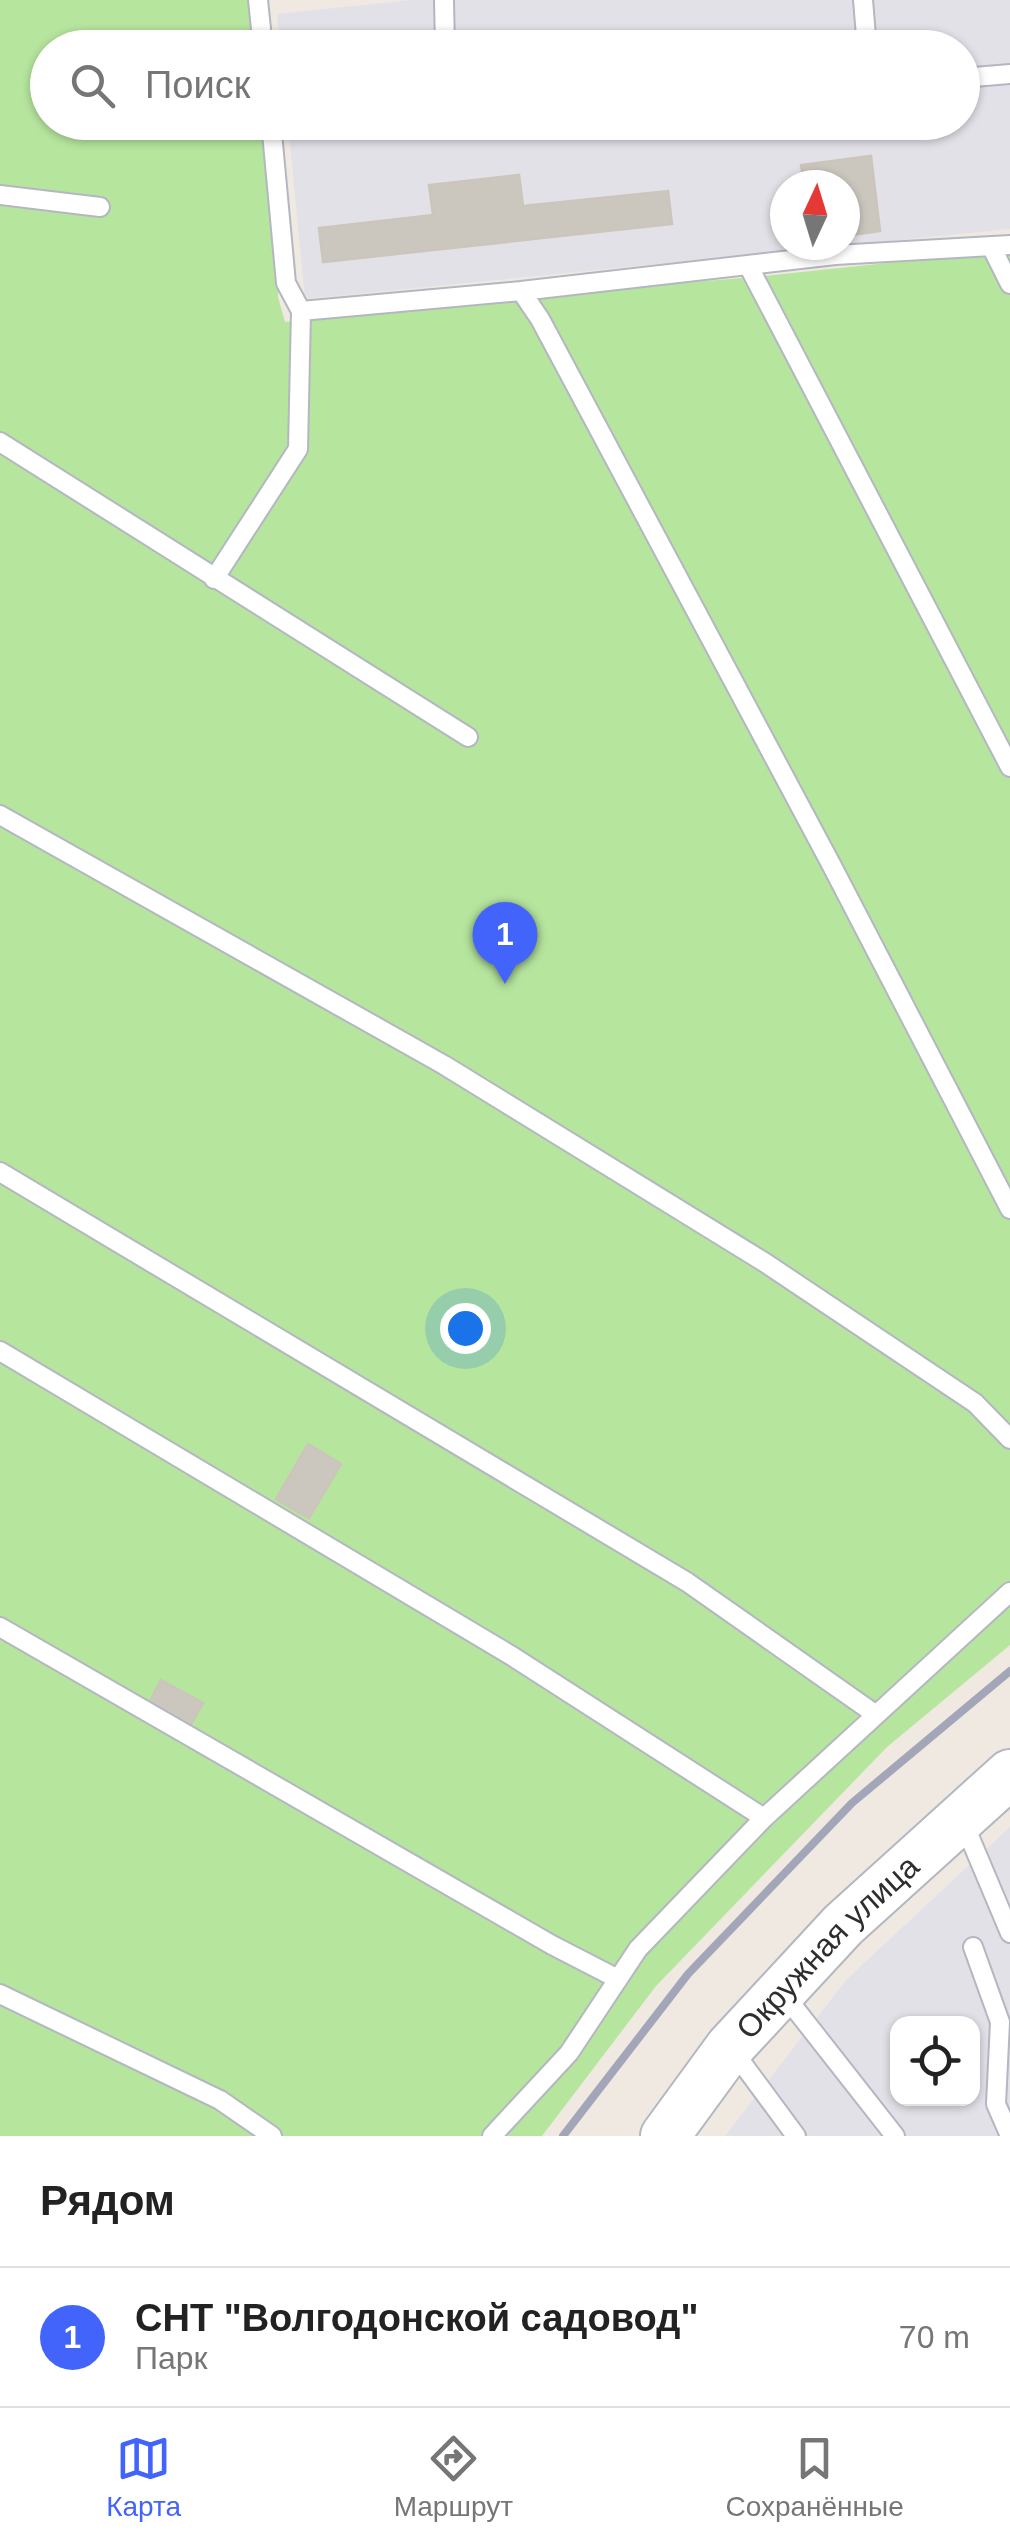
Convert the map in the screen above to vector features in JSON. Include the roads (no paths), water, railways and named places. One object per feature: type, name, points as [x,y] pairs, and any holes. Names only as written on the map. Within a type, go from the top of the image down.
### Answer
[{"type":"main road","name":"Окружная улица","points":[[665,2136],[730,2048],[844,1925],[1010,1774]]},
{"type":"lane","points":[[258,0],[261,30]]},
{"type":"lane","points":[[444,0],[445,30]]},
{"type":"lane","points":[[863,0],[866,30]]},
{"type":"lane","points":[[980,76],[1010,74]]},
{"type":"lane","points":[[214,578],[298,449],[301,311],[286,283],[273,140]]},
{"type":"lane","points":[[0,196],[100,207]]},
{"type":"lane","points":[[301,311],[835,256],[1001,246],[1010,284]]},
{"type":"lane","points":[[749,267],[1010,767]]},
{"type":"lane","points":[[521,291],[540,319],[823,848],[1010,1208]]},
{"type":"lane","points":[[0,442],[468,737]]},
{"type":"lane","points":[[0,814],[444,1065],[764,1262],[974,1403],[1010,1439]]},
{"type":"lane","points":[[0,1172],[686,1582],[874,1714]]},
{"type":"lane","points":[[0,1351],[512,1656],[764,1818]]},
{"type":"lane","points":[[492,2136],[569,2053],[638,1949],[764,1818],[1010,1592]]},
{"type":"lane","points":[[0,1627],[552,1945],[618,1979]]},
{"type":"lane","points":[[962,1819],[1010,1933]]},
{"type":"lane","points":[[972,1946],[1000,2022],[996,2104],[1010,2136]]},
{"type":"lane","points":[[782,1991],[895,2136]]},
{"type":"lane","points":[[0,1994],[220,2100],[272,2136]]},
{"type":"lane","points":[[730,2048],[796,2136]]},
{"type":"railway","points":[[563,2136],[688,1974],[852,1803],[1010,1671]]},
{"type":"place","name":"СНТ \"Волгодонской садовод\"","points":[[505,984]]}]
